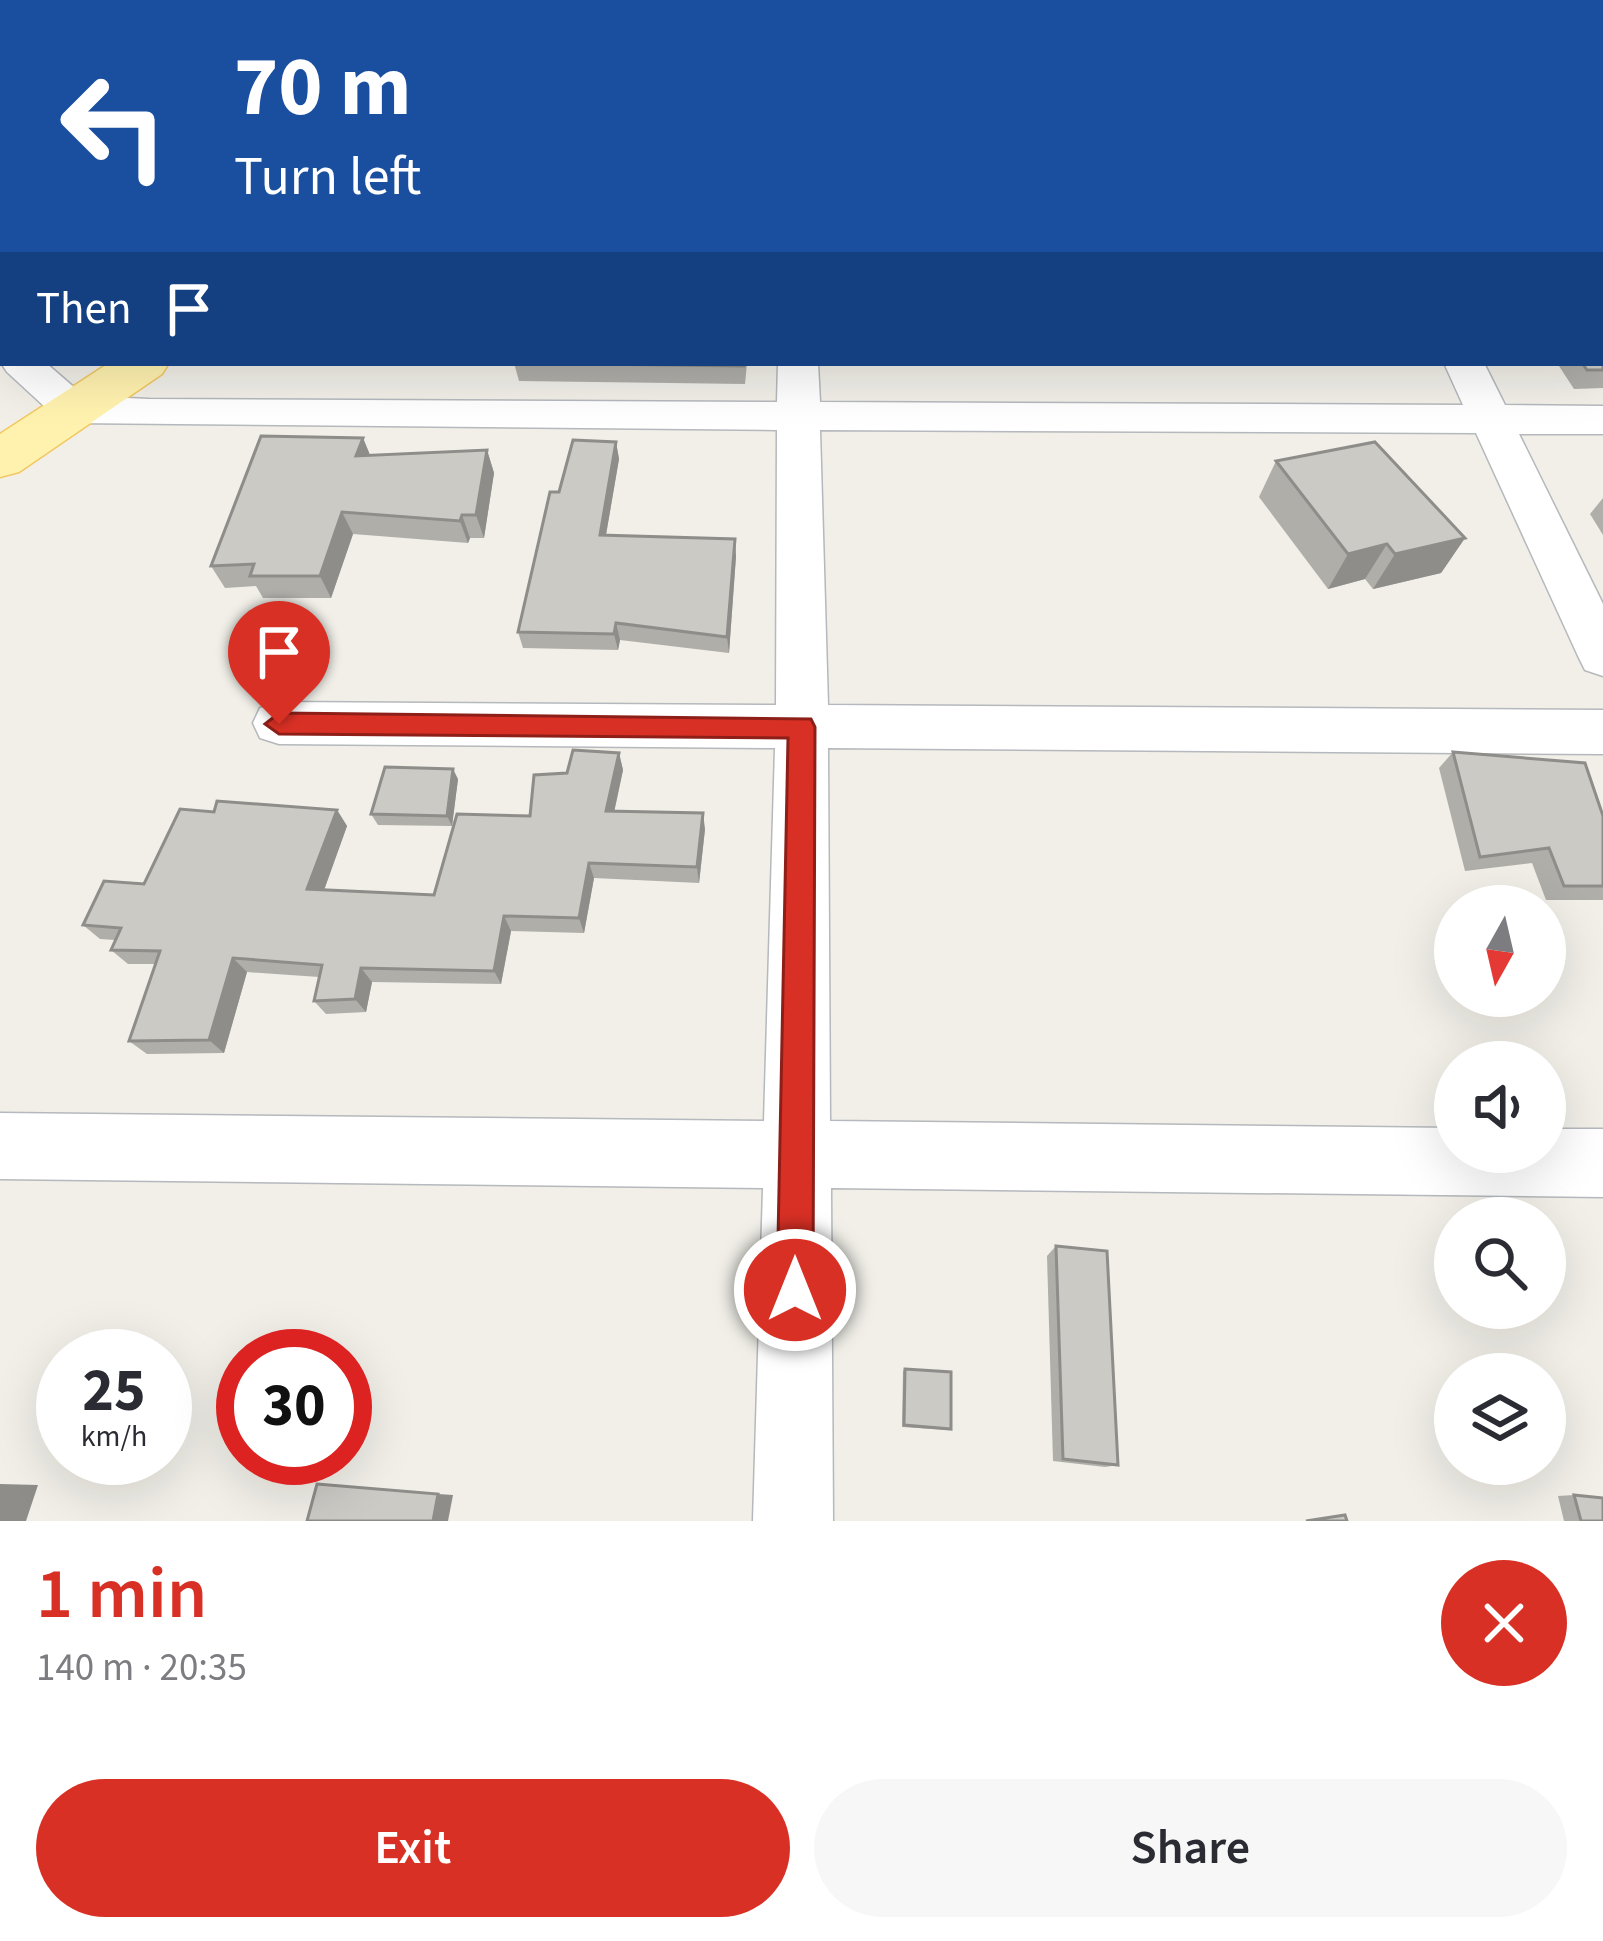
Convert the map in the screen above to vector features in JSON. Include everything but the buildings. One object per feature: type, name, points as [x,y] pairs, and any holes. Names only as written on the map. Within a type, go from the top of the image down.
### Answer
[{"type":"main road","points":[[0,459],[76,386],[135,366]]},
{"type":"street","points":[[28,366],[76,386],[799,389],[1603,420]]},
{"type":"street","points":[[1465,366],[1603,656]]},
{"type":"street","points":[[793,1521],[801,727],[799,389]]},
{"type":"street","points":[[279,724],[1603,732]]},
{"type":"street","points":[[0,1146],[1603,1163]]},
{"type":"route","points":[[279,724],[801,727],[795,1290]]}]
